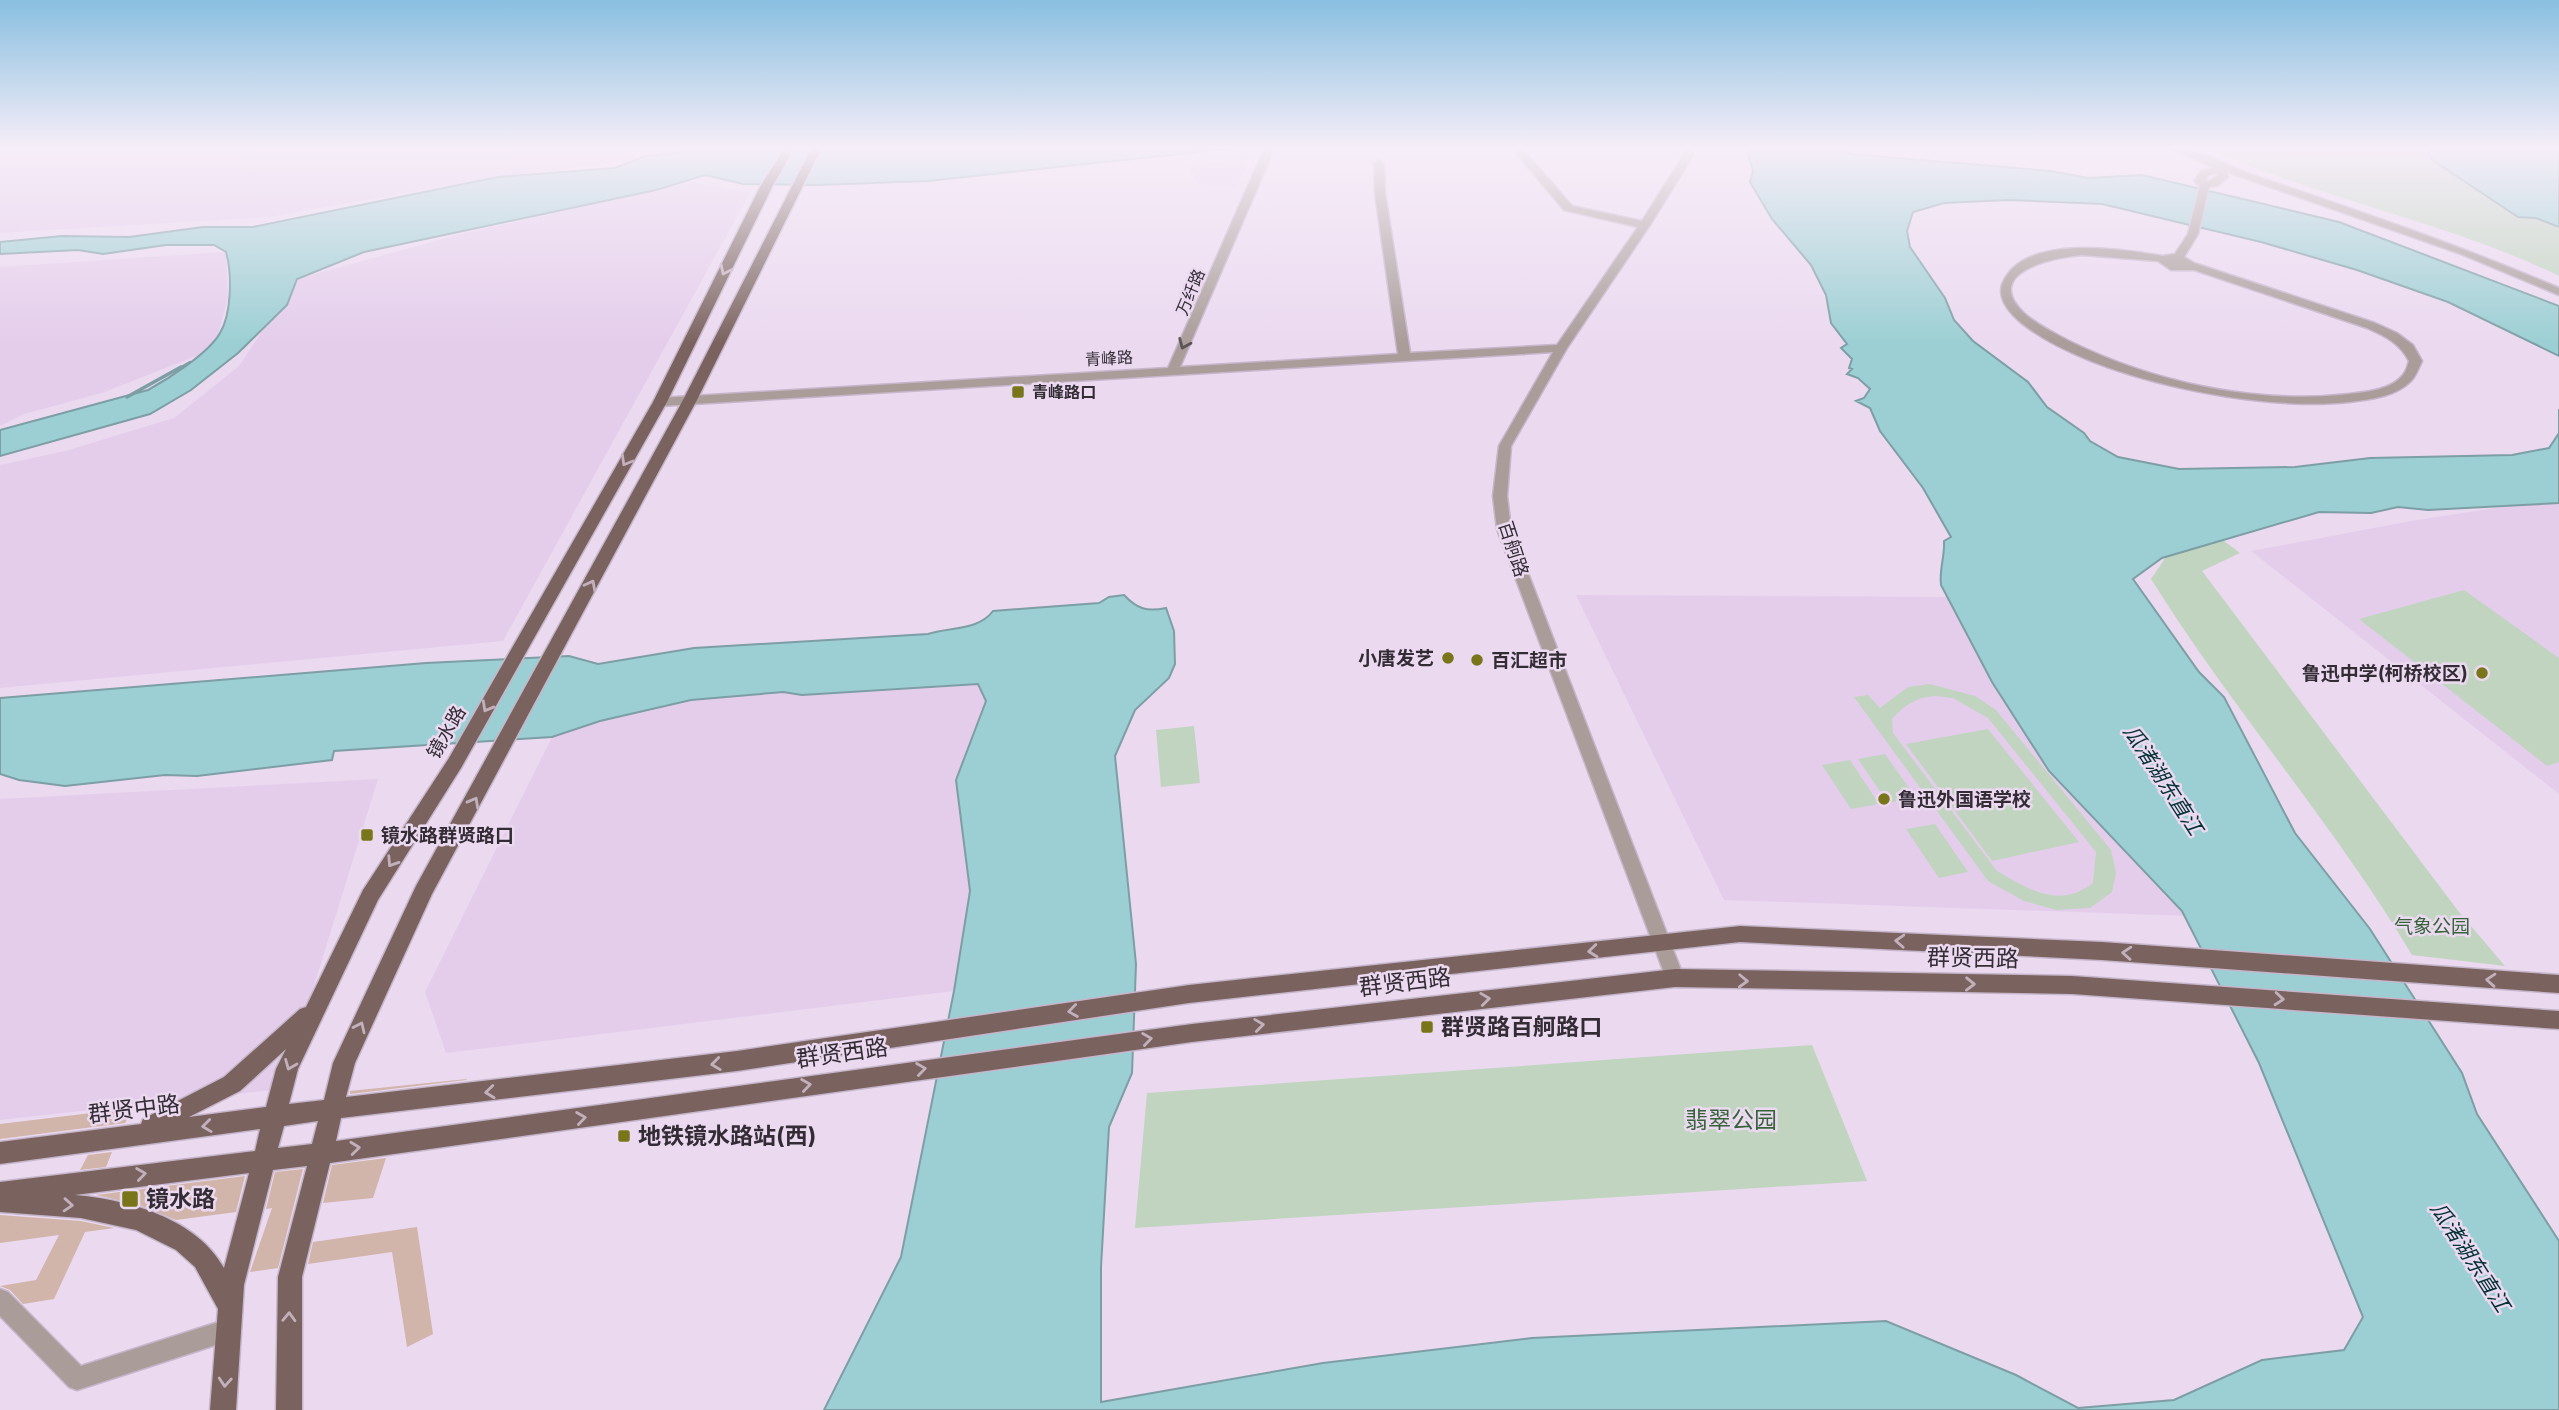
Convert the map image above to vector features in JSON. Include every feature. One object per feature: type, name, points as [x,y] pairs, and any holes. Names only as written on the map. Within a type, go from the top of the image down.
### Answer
[{"type":"main road","name":"镜水路","points":[[223,1410],[232,1285],[287,1069],[370,896],[456,763],[660,402],[753,213]]},
{"type":"main road","points":[[289,1410],[290,1277],[344,1063],[423,892],[690,400],[781,213]]},
{"type":"main road","name":"群贤西路","points":[[275,1117],[545,1086],[1189,994],[1740,934],[2195,957],[2559,984]]},
{"type":"main road","name":"群贤西路","points":[[263,1158],[455,1137],[854,1077],[1192,1033],[1675,978],[2072,985],[2559,1020]]},
{"type":"main road","points":[[126,1136],[172,1118],[232,1084],[317,1006]]},
{"type":"main road","name":"群贤中路","points":[[0,1153],[275,1117]]},
{"type":"main road","points":[[0,1193],[263,1158]]},
{"type":"main road","points":[[0,1200],[78,1205],[162,1226],[204,1259],[229,1318]]},
{"type":"street","name":"万纤路","points":[[1172,372],[1241,213]]},
{"type":"street","points":[[1383,213],[1405,358]]},
{"type":"street","points":[[1590,213],[1645,225]]},
{"type":"street","name":"百舸路","points":[[1652,213],[1561,348],[1505,446],[1500,496],[1504,529],[1675,978]]},
{"type":"street","points":[[2178,257],[2193,234],[2198,213]]},
{"type":"street","points":[[2351,213],[2430,239],[2559,292]]},
{"type":"street","points":[[2059,253],[2128,254],[2163,259],[2178,257],[2190,266],[2378,328],[2413,352],[2415,368],[2399,385],[2369,396],[2311,400],[2211,390],[2145,374],[2067,346],[2034,327],[2015,310],[2007,295],[2007,283],[2014,272],[2041,258],[2059,253]]},
{"type":"street","points":[[2163,259],[2164,263],[2175,268],[2190,266]]},
{"type":"street","name":"青峰路","points":[[660,402],[1561,348]]},
{"type":"street","points":[[0,1300],[77,1380],[229,1318]]},
{"type":"shaded area","points":[[0,213],[293,213],[269,217],[0,233]]},
{"type":"shaded area","points":[[556,213],[739,213],[503,641],[0,688],[0,465],[65,451],[174,418],[239,366],[297,279],[461,234]]},
{"type":"shaded area","points":[[226,252],[228,298],[214,349],[102,393],[24,414],[0,426],[0,267]]},
{"type":"shaded area","name":"鲁迅中学(柯桥校区)","points":[[2553,499],[2559,504],[2559,794],[2251,551],[2411,521]]},
{"type":"shaded area","name":"鲁迅外国语学校","points":[[1576,595],[1957,597],[2189,916],[1724,900]]},
{"type":"shaded area","points":[[973,682],[978,684],[986,700],[956,780],[970,891],[954,991],[446,1053],[425,992],[552,737],[600,721],[691,700],[783,692],[802,695]]},
{"type":"shaded area","points":[[378,779],[282,1089],[0,1120],[0,799]]},
{"type":"green space","points":[[2390,213],[2520,213],[2559,222],[2559,276],[2472,240]]},
{"type":"green space","name":"气象公园","points":[[2216,535],[2240,553],[2202,571],[2459,912],[2505,966],[2412,955],[2350,859],[2182,627],[2151,579],[2168,554]]},
{"type":"green space","points":[[2464,590],[2559,658],[2559,762],[2547,766],[2359,619]]},
{"type":"green space","points":[[1930,684],[1975,696],[1996,710],[2111,850],[2116,873],[2112,892],[2090,908],[2056,910],[2024,901],[1988,881],[1854,697],[1868,695],[1880,708],[1908,687]],"holes":[[[1935,696],[1953,698],[1988,718],[2096,852],[2093,883],[2081,891],[2057,896],[2033,890],[1997,871],[1893,733],[1892,719],[1911,703]]]},
{"type":"green space","points":[[1194,726],[1200,783],[1161,787],[1156,730]]},
{"type":"green space","points":[[1988,729],[2079,842],[1992,861],[1906,744]]},
{"type":"green space","points":[[1885,754],[1916,798],[1888,803],[1858,759]]},
{"type":"green space","points":[[1850,760],[1879,804],[1851,809],[1822,765]]},
{"type":"green space","points":[[1935,824],[1968,872],[1939,878],[1906,829]]},
{"type":"green space","name":"翡翠公园","points":[[1812,1045],[1867,1181],[1135,1228],[1147,1093]]},
{"type":"water","points":[[323,213],[549,213],[364,252],[297,279],[287,305],[238,353],[191,390],[150,414],[0,456],[0,430],[148,390],[187,365],[207,349],[220,333],[227,315],[230,282],[226,252],[214,245],[166,245],[103,254],[78,250],[0,254],[0,242],[62,236],[129,237],[203,227],[253,227]]},
{"type":"water","name":"瓜渚湖东直江","points":[[1768,213],[1913,213],[1907,231],[1910,247],[1945,298],[1954,320],[1973,341],[2028,382],[2047,407],[2084,433],[2090,441],[2118,457],[2179,469],[2295,467],[2370,458],[2512,455],[2549,448],[2559,433],[2559,503],[2428,510],[2398,507],[2371,513],[2319,512],[2162,558],[2133,579],[2199,672],[2224,697],[2295,833],[2370,929],[2462,1073],[2477,1114],[2559,1241],[2559,1410],[824,1410],[901,1257],[954,991],[970,891],[956,780],[986,701],[978,684],[802,695],[783,692],[691,700],[600,721],[552,737],[334,751],[332,760],[197,776],[165,775],[65,786],[19,780],[0,774],[0,698],[426,663],[569,656],[598,664],[694,648],[928,634],[971,625],[993,611],[1099,603],[1109,597],[1124,595],[1133,604],[1143,608],[1166,608],[1174,631],[1175,664],[1169,678],[1135,710],[1115,756],[1136,964],[1132,1073],[1109,1127],[1101,1267],[1101,1402],[1323,1363],[1532,1338],[1886,1321],[2016,1375],[2078,1408],[2174,1400],[2262,1360],[2344,1350],[2363,1317],[2259,1063],[2182,911],[2049,771],[1992,682],[1941,585],[1944,541],[1951,537],[1923,488],[1880,431],[1870,408],[1856,401],[1864,398],[1870,389],[1858,378],[1847,374],[1852,369],[1849,368],[1852,359],[1841,348],[1847,344],[1831,323],[1826,295],[1811,265]]},
{"type":"water","points":[[2139,213],[2300,213],[2339,222],[2559,306],[2559,356],[2448,302],[2357,270],[2261,242]]},
{"type":"water","points":[[2512,213],[2559,213],[2559,227],[2536,218],[2518,217]]},
{"type":"building","points":[[466,1080],[350,1094],[350,1091]]},
{"type":"building","points":[[133,1108],[125,1123],[0,1139],[0,1124]]},
{"type":"building","points":[[112,1152],[106,1167],[80,1170],[88,1155]]},
{"type":"building","points":[[386,1158],[373,1198],[323,1203],[332,1165]]},
{"type":"building","points":[[303,1169],[278,1268],[250,1272],[272,1208],[266,1209],[275,1172]]},
{"type":"building","points":[[245,1176],[236,1212],[176,1220],[139,1205],[96,1195]]},
{"type":"building","points":[[0,1215],[81,1221],[114,1228],[85,1232],[54,1299],[23,1304],[10,1290],[0,1286],[36,1280],[59,1235],[0,1243]]},
{"type":"building","points":[[417,1227],[433,1334],[407,1347],[392,1252],[308,1264],[313,1242]]},
{"type":"waterway","points":[[178,369],[190,362]]},
{"type":"waterway","points":[[127,397],[181,367]]},
{"type":"place","name":"青峰路口","points":[[1018,392]]},
{"type":"place","name":"小唐发艺","points":[[1448,658]]},
{"type":"place","name":"百汇超市","points":[[1477,660]]},
{"type":"place","name":"鲁迅中学(柯桥校区)","points":[[2482,673]]},
{"type":"place","name":"鲁迅外国语学校","points":[[1884,799]]},
{"type":"place","name":"镜水路群贤路口","points":[[367,835]]},
{"type":"place","name":"群贤路百舸路口","points":[[1427,1027]]},
{"type":"place","name":"地铁镜水路站(西)","points":[[624,1136]]},
{"type":"place","name":"镜水路","points":[[130,1199]]}]
